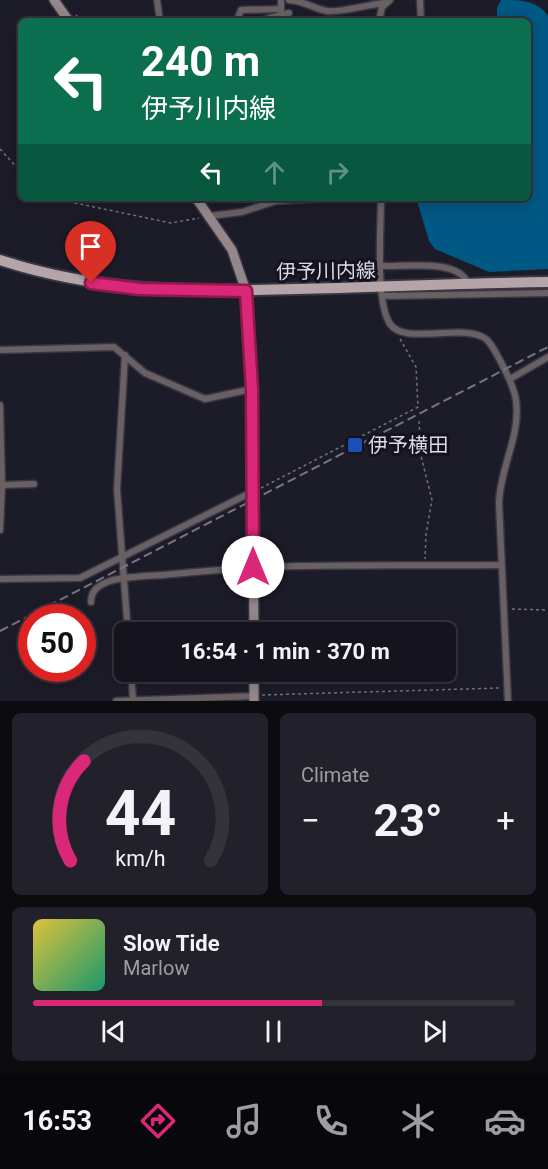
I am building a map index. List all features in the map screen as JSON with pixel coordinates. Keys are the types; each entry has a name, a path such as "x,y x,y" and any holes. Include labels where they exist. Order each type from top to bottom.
{"main road":[{"path":"54,0 67,18"},
{"path":"198,201 232,250 246,291 252,389 254,622"},
{"name":"伊予川内線","path":"0,260 57,276 119,287 382,292 468,284 548,282"},
{"path":"254,682 254,698"}],"street":[{"path":"157,0 160,18"},
{"path":"281,0 281,15"},
{"path":"289,0 307,2 325,11 388,1"},
{"path":"420,0 421,18"},
{"path":"380,18 388,1"},
{"path":"238,18 241,10 281,15 289,13"},
{"path":"208,216 242,213 276,201"},
{"path":"381,201 382,292 386,314 394,330 407,333 458,333 479,336 488,340 510,379 514,391 517,412 514,440 500,487 502,607 508,701"},
{"path":"381,266 439,266 466,276 468,284"},
{"path":"382,292 548,293"},
{"path":"0,350 114,347 145,373 205,399 252,389"},
{"path":"124,355 117,489 128,622"},
{"path":"510,379 548,357"},
{"path":"0,405 2,484 0,530"},
{"path":"2,484 34,484"},
{"path":"0,579 80,578 252,492"},
{"path":"91,602 91,594 95,589 110,581 253,567 501,565"},
{"path":"131,682 131,700"},
{"path":"116,701 254,698"}],"path":[{"path":"0,149 18,169"},
{"path":"65,201 171,224 208,216"},
{"path":"252,492 418,406 416,367 394,330"},
{"path":"419,421 421,456 432,500 426,534 425,566"},
{"path":"502,607 519,611 548,610"},
{"path":"254,698 507,688"}],"water":[{"path":"501,0 521,1 539,7 548,16 548,269 489,272 435,249 429,241 418,204 418,201 531,201 531,18 497,18 497,8"}],"railway":[{"path":"0,631 548,347"}],"place":[{"name":"伊予横田","path":"355,445"}],"route":[{"path":"91,283 140,289 246,291 251,348 253,567"}]}
